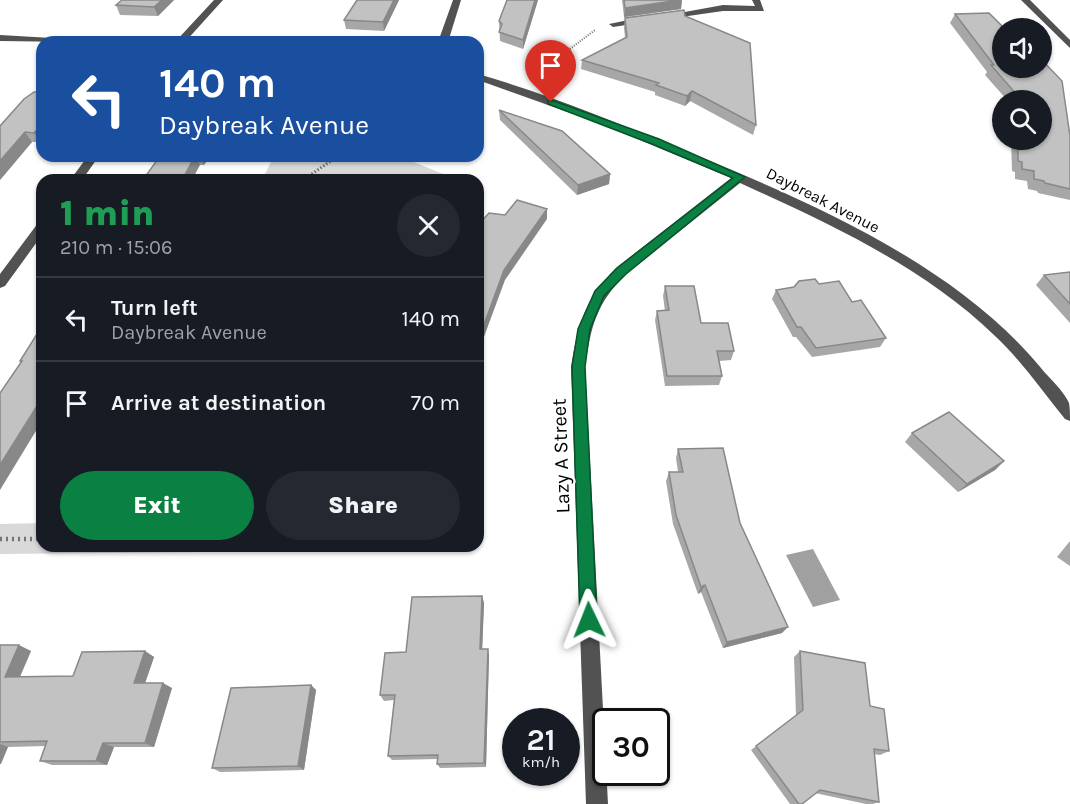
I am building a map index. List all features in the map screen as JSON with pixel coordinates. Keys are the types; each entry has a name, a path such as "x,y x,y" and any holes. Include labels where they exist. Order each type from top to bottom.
{"street":[{"path":"186,36 219,0"},
{"path":"445,36 457,0"},
{"path":"613,24 723,8 761,9 756,0"},
{"path":"1025,0 1070,45"},
{"path":"0,38 36,40"},
{"name":"Daybreak Avenue","path":"484,79 646,138 740,177 884,250 956,295 991,324 1017,349 1070,414"},
{"name":"Lazy A Street","path":"597,804 578,367 584,329 599,294 621,271 740,177"},
{"path":"0,283 36,234"}],"path":[{"path":"515,90 598,28 613,24"},
{"path":"312,174 329,162"},
{"path":"0,539 36,538"}],"shaded area":[{"path":"271,162 414,162 443,174 265,174"},
{"path":"36,523 36,552 210,552 0,554 0,524"},
{"path":"813,549 840,600 813,607 786,555"}],"building":[{"path":"122,0 162,0 154,7 116,5"},
{"path":"357,0 394,0 383,22 344,20"},
{"path":"507,0 535,0 523,40 499,32 502,24 499,21"},
{"path":"624,0 680,0 625,8"},
{"path":"684,10 685,16 750,43 756,125 692,91 687,96 656,85 659,83 582,60 627,37 625,18"},
{"path":"989,13 994,18 992,18 992,62 955,14"},
{"path":"1052,71 1062,81 1070,136 1070,189 1034,179 1034,171 1022,169 1022,162 1018,161 1018,150 1052,150 1052,90 1013,90 1002,78 1052,78"},
{"path":"36,92 36,131 34,133 25,132 0,161 0,126 24,99"},
{"path":"499,110 562,131 610,174 578,185"},
{"path":"156,162 192,162 185,174 147,174"},
{"path":"517,200 547,209 504,270 484,325 484,218 489,213 505,215"},
{"path":"1070,272 1070,304 1044,275"},
{"path":"815,279 819,284 839,281 852,302 861,300 886,338 816,348 801,327 797,327 776,290 794,287 799,281"},
{"path":"665,286 694,286 701,323 728,323 734,351 717,351 722,376 667,376 657,311 669,310"},
{"path":"36,336 36,408 0,465 0,393 22,361 20,361"},
{"path":"949,412 1004,461 967,484 912,433"},
{"path":"723,448 740,523 788,627 727,642 705,585 701,587 676,515 669,472 683,472 678,449"},
{"path":"482,596 480,649 488,649 484,763 437,764 438,755 388,756 395,695 380,695 385,653 406,652 412,597"},
{"path":"0,645 19,645 5,677 73,676 82,652 145,651 134,683 163,683 145,743 103,743 96,761 40,761 47,741 0,742"},
{"path":"800,651 865,663 870,706 884,709 889,751 874,749 879,802 820,790 799,804 756,746 803,710"},
{"path":"311,685 298,766 212,768 231,688"}],"route":[{"path":"551,102 656,141 740,177 621,271 599,294 584,329 578,367 589,620"}]}
